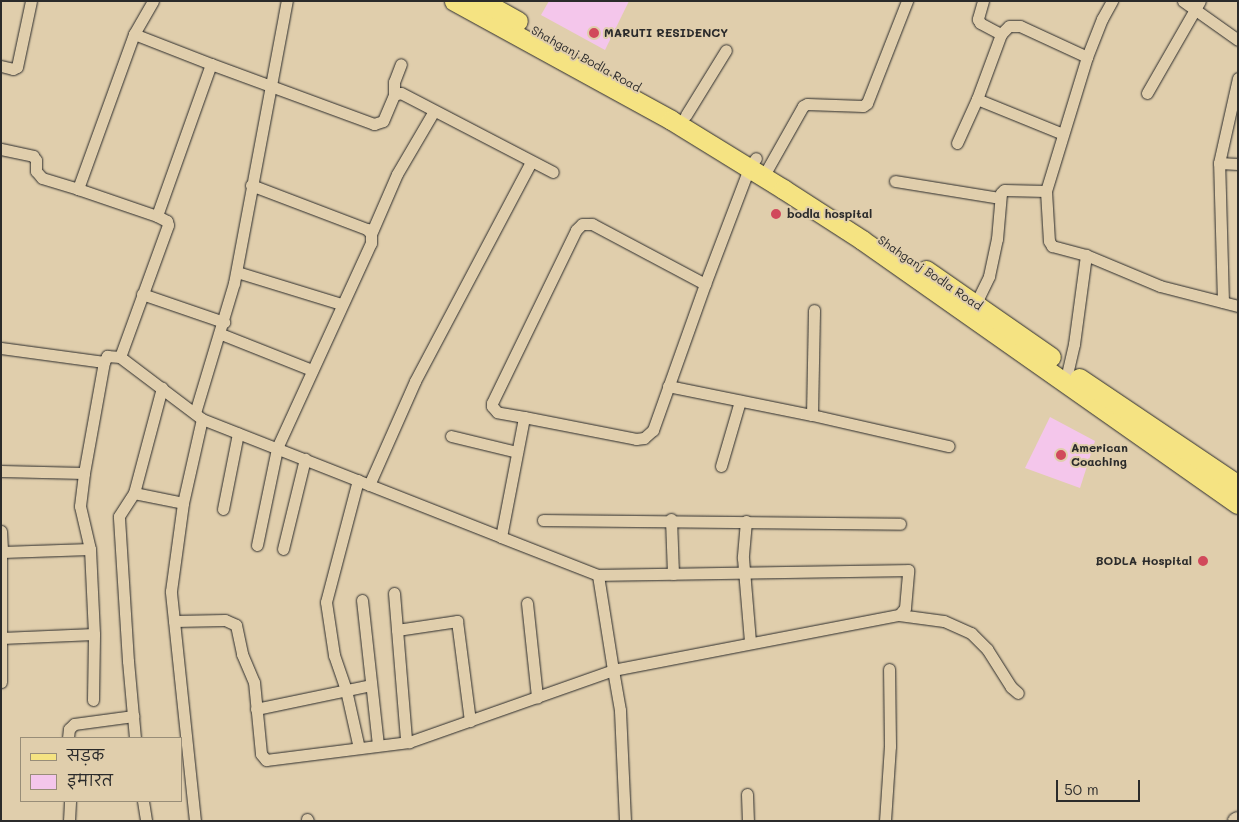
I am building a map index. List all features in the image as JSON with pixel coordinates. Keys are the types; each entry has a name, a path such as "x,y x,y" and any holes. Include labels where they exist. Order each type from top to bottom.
{"main road":[{"path":"454,1 489,7 760,168 1238,504"},
{"name":"Shahganj Bodla Road","path":"659,107 686,115 760,168 976,303 1068,370 1238,485"}],"street":[{"path":"1,66 13,69 17,67 31,1"},
{"path":"78,189 134,34 153,1"},
{"path":"195,821 171,591 182,503 199,416 237,272 251,185 287,1"},
{"path":"705,284 592,224 582,224 576,230 492,402 492,406 497,412 636,439 644,438 653,430 705,284 760,168 803,106 807,104 863,106 867,103 907,1"},
{"path":"984,1 978,19 980,23 1001,34"},
{"path":"1112,1 1102,19 1087,57 1046,191 1049,244 1086,255 1160,286 1238,306"},
{"path":"1183,1 1197,5 1238,40"},
{"path":"1147,93 1197,5"},
{"path":"957,143 977,99 1001,34 1009,26 1020,26 1087,57"},
{"path":"134,34 270,86 378,124 383,122 394,95 394,82 402,64"},
{"path":"686,115 726,50"},
{"path":"157,216 211,64"},
{"path":"1223,302 1219,163 1238,78"},
{"path":"394,95 401,93 553,172"},
{"path":"977,99 1063,134"},
{"path":"257,545 276,448 341,304 371,243 371,234 399,168 434,111"},
{"path":"1,149 33,156 36,160 36,172 42,178 166,220 168,225 120,357"},
{"path":"369,485 415,381 531,162"},
{"path":"1219,163 1238,164"},
{"path":"895,181 1000,198"},
{"path":"251,185 367,229 371,234"},
{"path":"976,303 989,276 997,239 1000,198 1004,190 1046,191"},
{"path":"1068,370 1074,344 1086,255"},
{"path":"237,272 341,304"},
{"path":"142,294 222,328 312,370"},
{"path":"812,415 814,310"},
{"path":"1,348 104,362"},
{"path":"93,700 94,634 90,549 80,506 84,473 104,362 107,356 120,357 199,416 598,575 908,570 905,608 899,615"},
{"path":"668,386 812,415 949,446"},
{"path":"135,737 119,516 134,493 162,388"},
{"path":"721,466 740,401"},
{"path":"501,537 524,417"},
{"path":"223,508 238,433"},
{"path":"451,436 517,452"},
{"path":"283,549 305,459"},
{"path":"1,471 84,473"},
{"path":"358,480 326,602 334,655 346,690 359,748"},
{"path":"134,493 182,503"},
{"path":"543,520 671,519 900,524"},
{"path":"671,519 673,574"},
{"path":"746,521 743,544 750,642"},
{"path":"1,531 1,682"},
{"path":"2,553 90,549"},
{"path":"598,575 620,710 625,821"},
{"path":"394,593 406,740 409,742"},
{"path":"362,600 378,746"},
{"path":"527,603 537,697"},
{"path":"174,621 225,620 236,625 242,654 254,682 262,754 266,760 409,742 613,670 750,642 899,615 944,621 971,633 987,649 1011,688 1018,693"},
{"path":"397,630 458,621 470,721"},
{"path":"2,638 94,634"},
{"path":"885,821 890,746 889,669"},
{"path":"256,709 371,685"},
{"path":"68,737 69,729 74,724 132,716"},
{"path":"747,794 748,821"},
{"path":"68,821 70,802"},
{"path":"143,802 146,821"}],"building":[{"name":"MARUTI RESIDENCY","path":"549,1 629,1 605,50 541,15"},
{"name":"American Coaching","path":"1050,417 1095,441 1080,488 1025,468"}],"place":[{"name":"MARUTI RESIDENCY","path":"594,33"},
{"name":"bodla hospital","path":"776,214"},
{"name":"American Coaching","path":"1061,455"},
{"name":"BODLA Hospital","path":"1203,561"}]}
